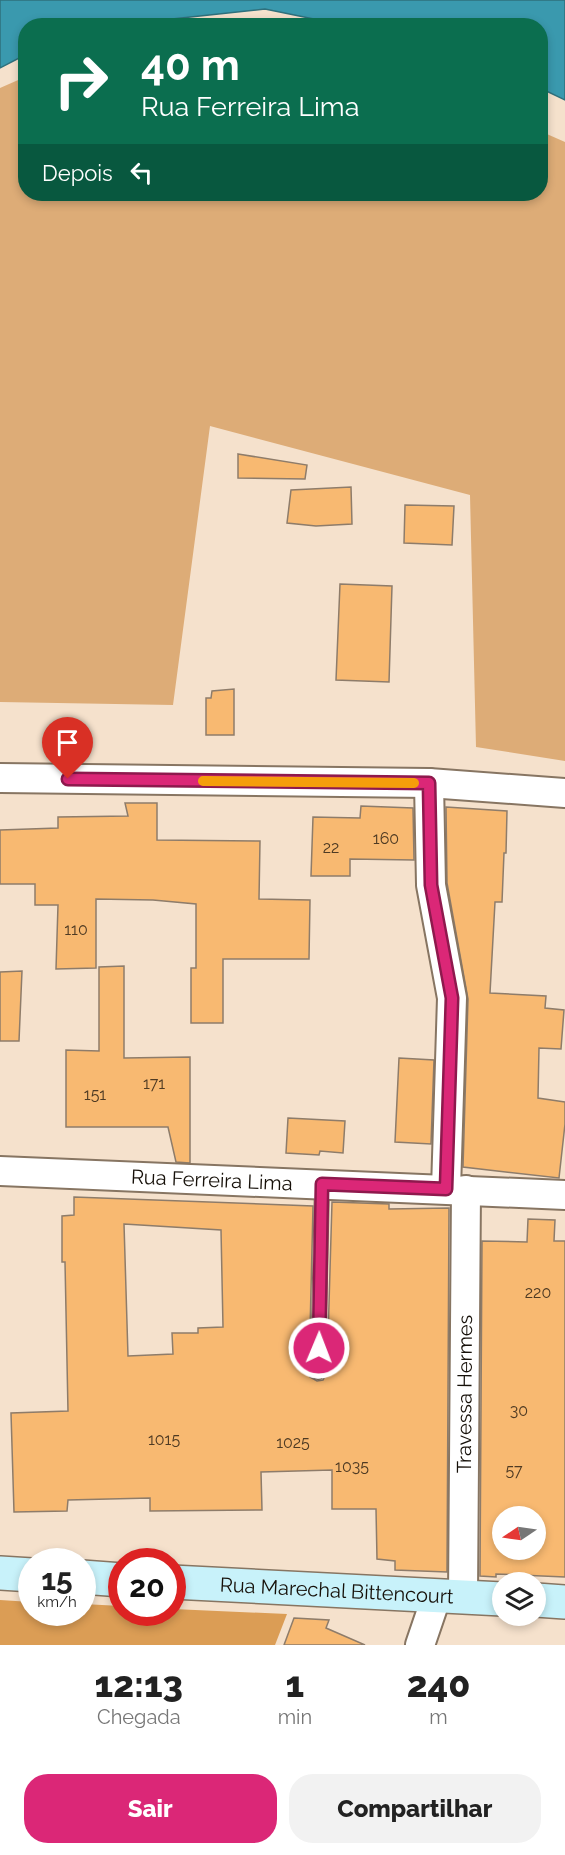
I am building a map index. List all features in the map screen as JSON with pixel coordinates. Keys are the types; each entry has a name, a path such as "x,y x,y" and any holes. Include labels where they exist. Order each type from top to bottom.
{"main road":[{"path":"0,1573 18,1574"},
{"name":"Rua Marechal Bittencourt","path":"186,1583 492,1598"},
{"path":"546,1601 565,1602"}],"street":[{"path":"0,778 429,783 565,793"},
{"name":"Travessa Hermes","path":"420,1645 450,1596 456,1190 452,998 431,885 429,783"},
{"name":"Rua Ferreira Lima","path":"0,1171 565,1195"}],"lane":[{"path":"318,1372 322,1184"}],"shaded area":[{"path":"18,80 18,201 548,201 548,135 565,142 565,761 476,747 470,495 210,426 173,705 0,702 0,88"},
{"path":"0,1600 18,1601 18,1626 96,1626 96,1605 108,1605 108,1626 186,1626 186,1610 287,1614 275,1645 0,1645"}],"water":[{"path":"0,0 565,0 565,100 548,92 548,18 309,18 265,9 181,18 18,18 18,59 0,68"}],"building":[{"path":"238,454 307,465 305,479 238,478"},
{"path":"351,487 352,524 316,526 287,523 291,490"},
{"path":"405,505 454,506 452,545 404,543"},
{"path":"340,584 392,586 389,682 336,680"},
{"path":"234,689 234,735 206,735 206,698 211,698 212,691"},
{"path":"125,803 157,803 157,840 260,841 259,899 310,900 309,959 223,959 223,1023 191,1023 191,968 196,968 196,904 153,900 96,899 96,968 56,969 58,905 35,905 35,884 0,884 0,830 58,828 58,817 128,816"},
{"path":"361,806 413,808 414,860 350,859 350,876 311,876 313,817 360,818"},
{"path":"446,807 507,811 502,902 495,902 490,993 546,996 545,1008 564,1010 561,1049 539,1048 538,1098 565,1102 559,1178 463,1167 468,999 447,883"},
{"path":"124,966 124,1058 190,1057 190,1163 176,1162 168,1127 66,1127 66,1050 99,1051 99,967"},
{"path":"22,971 19,1041 0,1041 0,972"},
{"path":"399,1058 434,1060 431,1144 395,1142"},
{"path":"288,1118 345,1121 343,1153 320,1151 319,1155 286,1153"},
{"path":"74,1197 313,1206 309,1372 310,1377 317,1381 323,1380 327,1372 332,1202 389,1204 389,1209 449,1208 447,1572 395,1570 395,1561 377,1559 376,1509 332,1509 332,1470 261,1472 262,1510 150,1511 150,1498 68,1500 67,1511 14,1512 11,1413 68,1411 62,1216 74,1215","holes":["124,1224 221,1230 223,1327 198,1328 198,1333 172,1333 173,1354 128,1356"]},
{"path":"528,1219 555,1220 554,1241 565,1241 565,1577 546,1576 546,1572 492,1572 492,1577 480,1576 482,1241 527,1242"},
{"path":"294,1618 329,1620 326,1628 365,1645 284,1645"}],"slow traffic":[{"path":"203,781 414,783"}],"route":[{"path":"68,779 429,783 431,885 452,998 446,1189 322,1184 319,1348"}]}
